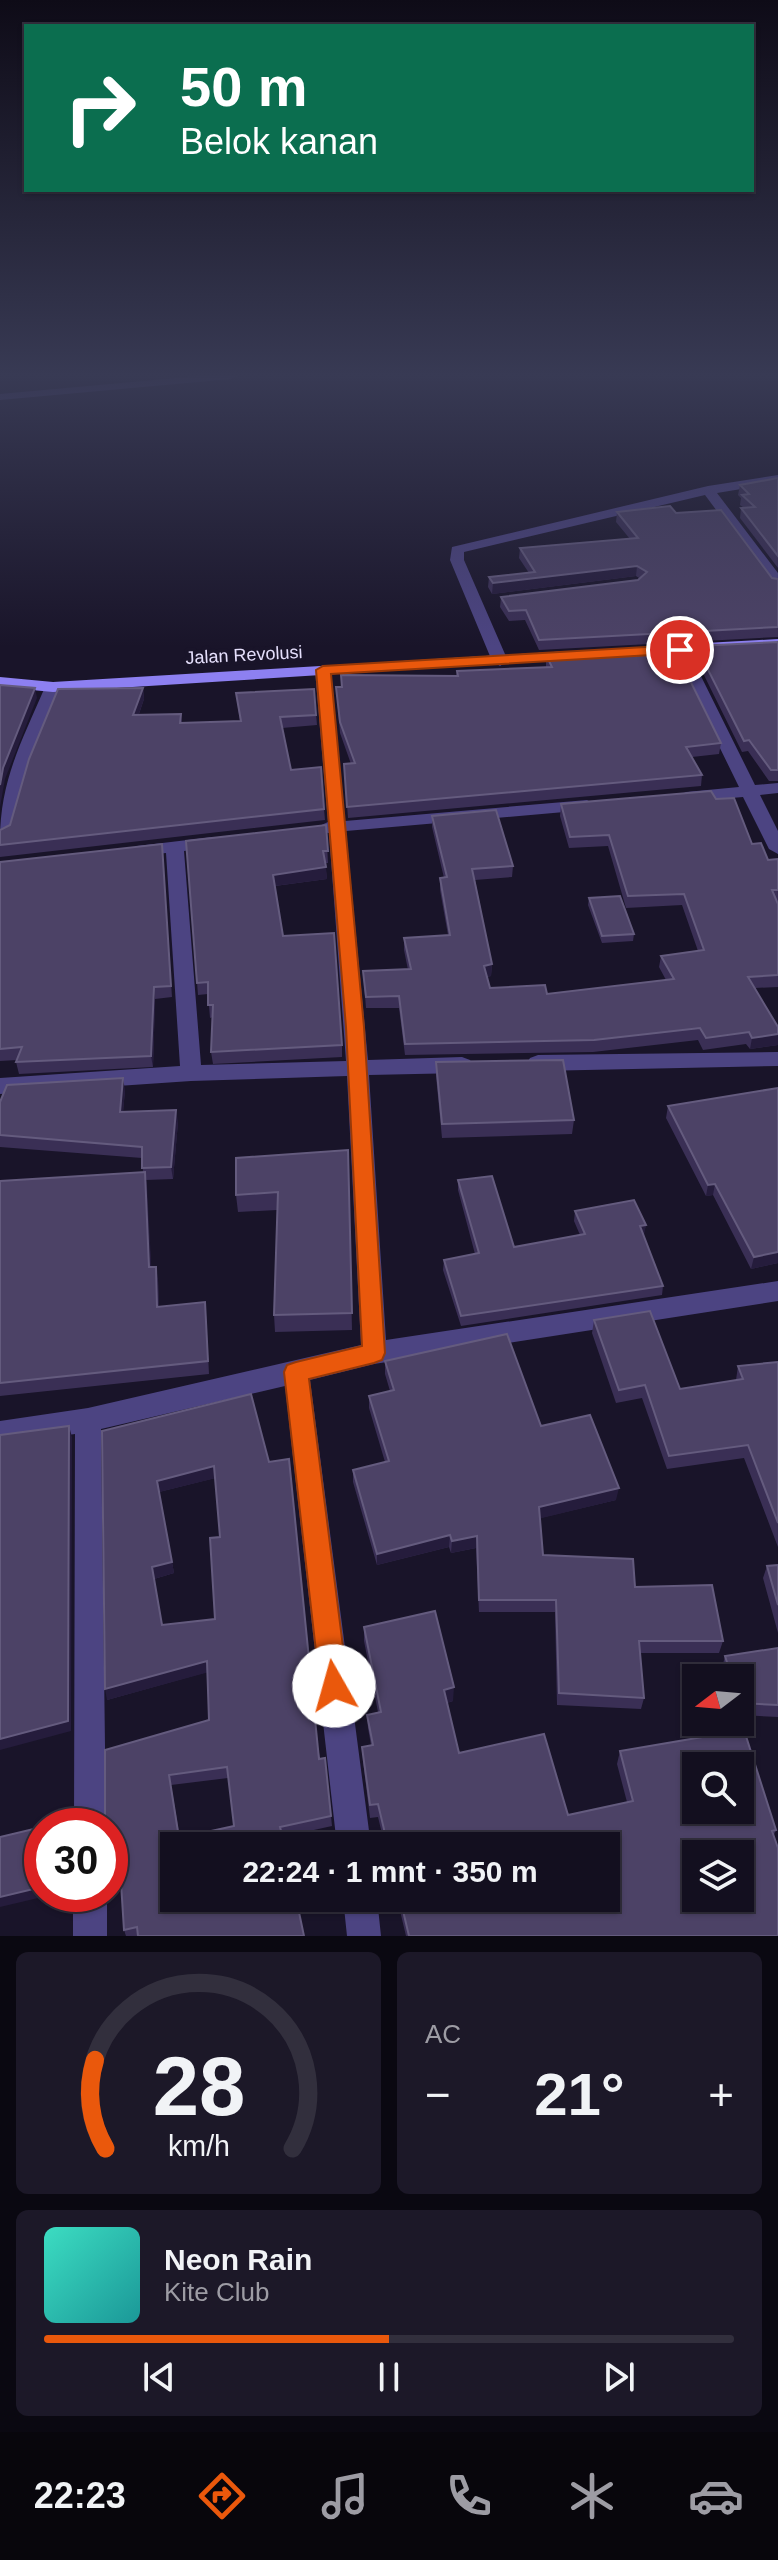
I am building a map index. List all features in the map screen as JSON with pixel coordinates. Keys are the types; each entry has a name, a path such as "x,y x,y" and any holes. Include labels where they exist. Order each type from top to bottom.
{"street":[{"path":"500,661 485,602 457,560 457,550 708,490 778,479"},
{"path":"708,490 778,583"},
{"path":"635,652 778,644"},
{"path":"680,650 778,849"},
{"name":"Jalan Revolusi","path":"0,682 53,687 590,655"},
{"path":"323,670 356,1067 374,1353"},
{"path":"0,835 19,769 53,687"},
{"path":"0,767 19,769"},
{"path":"671,798 778,788"},
{"path":"308,830 608,803"},
{"path":"111,854 234,840"},
{"path":"175,847 191,1073"},
{"path":"512,1064 778,1059"},
{"path":"0,1086 191,1073 481,1065"},
{"path":"0,1433 88,1420 374,1353 778,1291"},
{"path":"296,1372 352,1832"},
{"path":"88,1420 90,1808"},
{"path":"89,1936 90,1912"},
{"path":"361,1912 364,1936"}],"building":[{"path":"778,478 778,556 741,508 755,507 742,495 749,494 740,485"},
{"path":"670,506 676,513 721,510 772,578 778,579 778,627 539,640 526,610 509,611 501,597 638,580 647,572 637,566 493,583 489,577 535,572 520,548 638,538 617,512"},
{"path":"778,642 778,770 771,770 749,740 744,741 696,646"},
{"path":"674,648 721,743 686,747 702,775 347,807 344,764 355,763 340,722 336,687 342,687 341,675 458,676 457,671 552,667 546,655"},
{"path":"0,685 35,688 3,768 0,785"},
{"path":"143,688 133,715 181,714 180,723 241,721 236,693 314,689 316,715 280,717 291,770 321,767 324,809 0,845 0,830 10,825 29,759 58,689"},
{"path":"711,791 716,799 734,798 752,844 761,843 768,860 778,859 778,890 772,890 778,904 778,975 748,977 778,1027 778,1034 752,1038 749,1032 706,1038 700,1028 594,1040 405,1044 399,996 366,997 363,971 411,969 404,938 450,935 440,878 447,877 432,816 496,810 513,866 472,869 492,964 484,966 490,988 545,985 547,994 674,979 661,956 704,950 684,894 628,896 609,835 570,837 561,804"},
{"path":"326,825 328,851 323,851 326,867 273,875 283,936 334,933 342,1045 211,1052 213,1005 208,1005 208,982 197,983 186,841"},
{"path":"162,844 171,986 154,987 151,1056 16,1062 22,1047 0,1049 0,862"},
{"path":"620,896 634,934 602,936 589,898"},
{"path":"563,1060 574,1120 442,1124 436,1062"},
{"path":"123,1078 120,1112 176,1110 171,1167 142,1168 142,1147 0,1135 0,1102 7,1085"},
{"path":"778,1088 778,1252 754,1257 715,1184 708,1185 668,1106"},
{"path":"348,1150 352,1313 274,1315 278,1192 236,1195 236,1158"},
{"path":"145,1172 149,1267 156,1267 157,1307 205,1302 208,1361 0,1383 0,1181"},
{"path":"492,1176 514,1247 585,1234 575,1211 634,1200 646,1225 640,1226 663,1286 461,1316 444,1260 479,1253 458,1180"},
{"path":"650,1311 680,1389 743,1379 738,1366 778,1362 778,1523 748,1445 669,1456 645,1385 619,1390 594,1320"},
{"path":"507,1334 541,1426 590,1415 619,1488 539,1507 543,1555 633,1559 635,1587 712,1585 723,1641 639,1641 644,1698 559,1693 556,1600 479,1600 477,1536 452,1541 450,1535 377,1554 353,1470 389,1461 369,1396 394,1390 385,1361"},
{"path":"251,1394 269,1462 289,1459 319,1759 325,1758 331,1816 280,1827 281,1832 206,1832 234,1826 227,1767 169,1775 178,1832 160,1832 160,1912 299,1912 304,1936 138,1936 137,1927 124,1930 123,1912 128,1912 128,1808 105,1808 105,1750 209,1720 207,1661 105,1689 102,1431","holes":["214,1466 220,1537 210,1538 215,1619 162,1625 152,1567 172,1562 157,1481"]},
{"path":"69,1426 68,1721 0,1739 0,1435"},
{"path":"778,1565 778,1605 767,1566"},
{"path":"435,1611 454,1687 444,1690 459,1753 544,1734 568,1815 633,1801 620,1751 709,1736 746,1736 751,1752 682,1752 682,1824 754,1824 754,1761 776,1830 772,1831 778,1848 778,1936 409,1936 403,1912 620,1912 620,1832 385,1832 378,1804 370,1805 362,1747 373,1745 367,1715 381,1712 364,1627"},
{"path":"778,1648 778,1705 754,1704 754,1664 728,1664 725,1656"},
{"path":"24,1831 24,1891 0,1897 0,1837"}],"route":[{"path":"334,1686 296,1372 374,1353 355,1027 323,670 680,650"}]}
